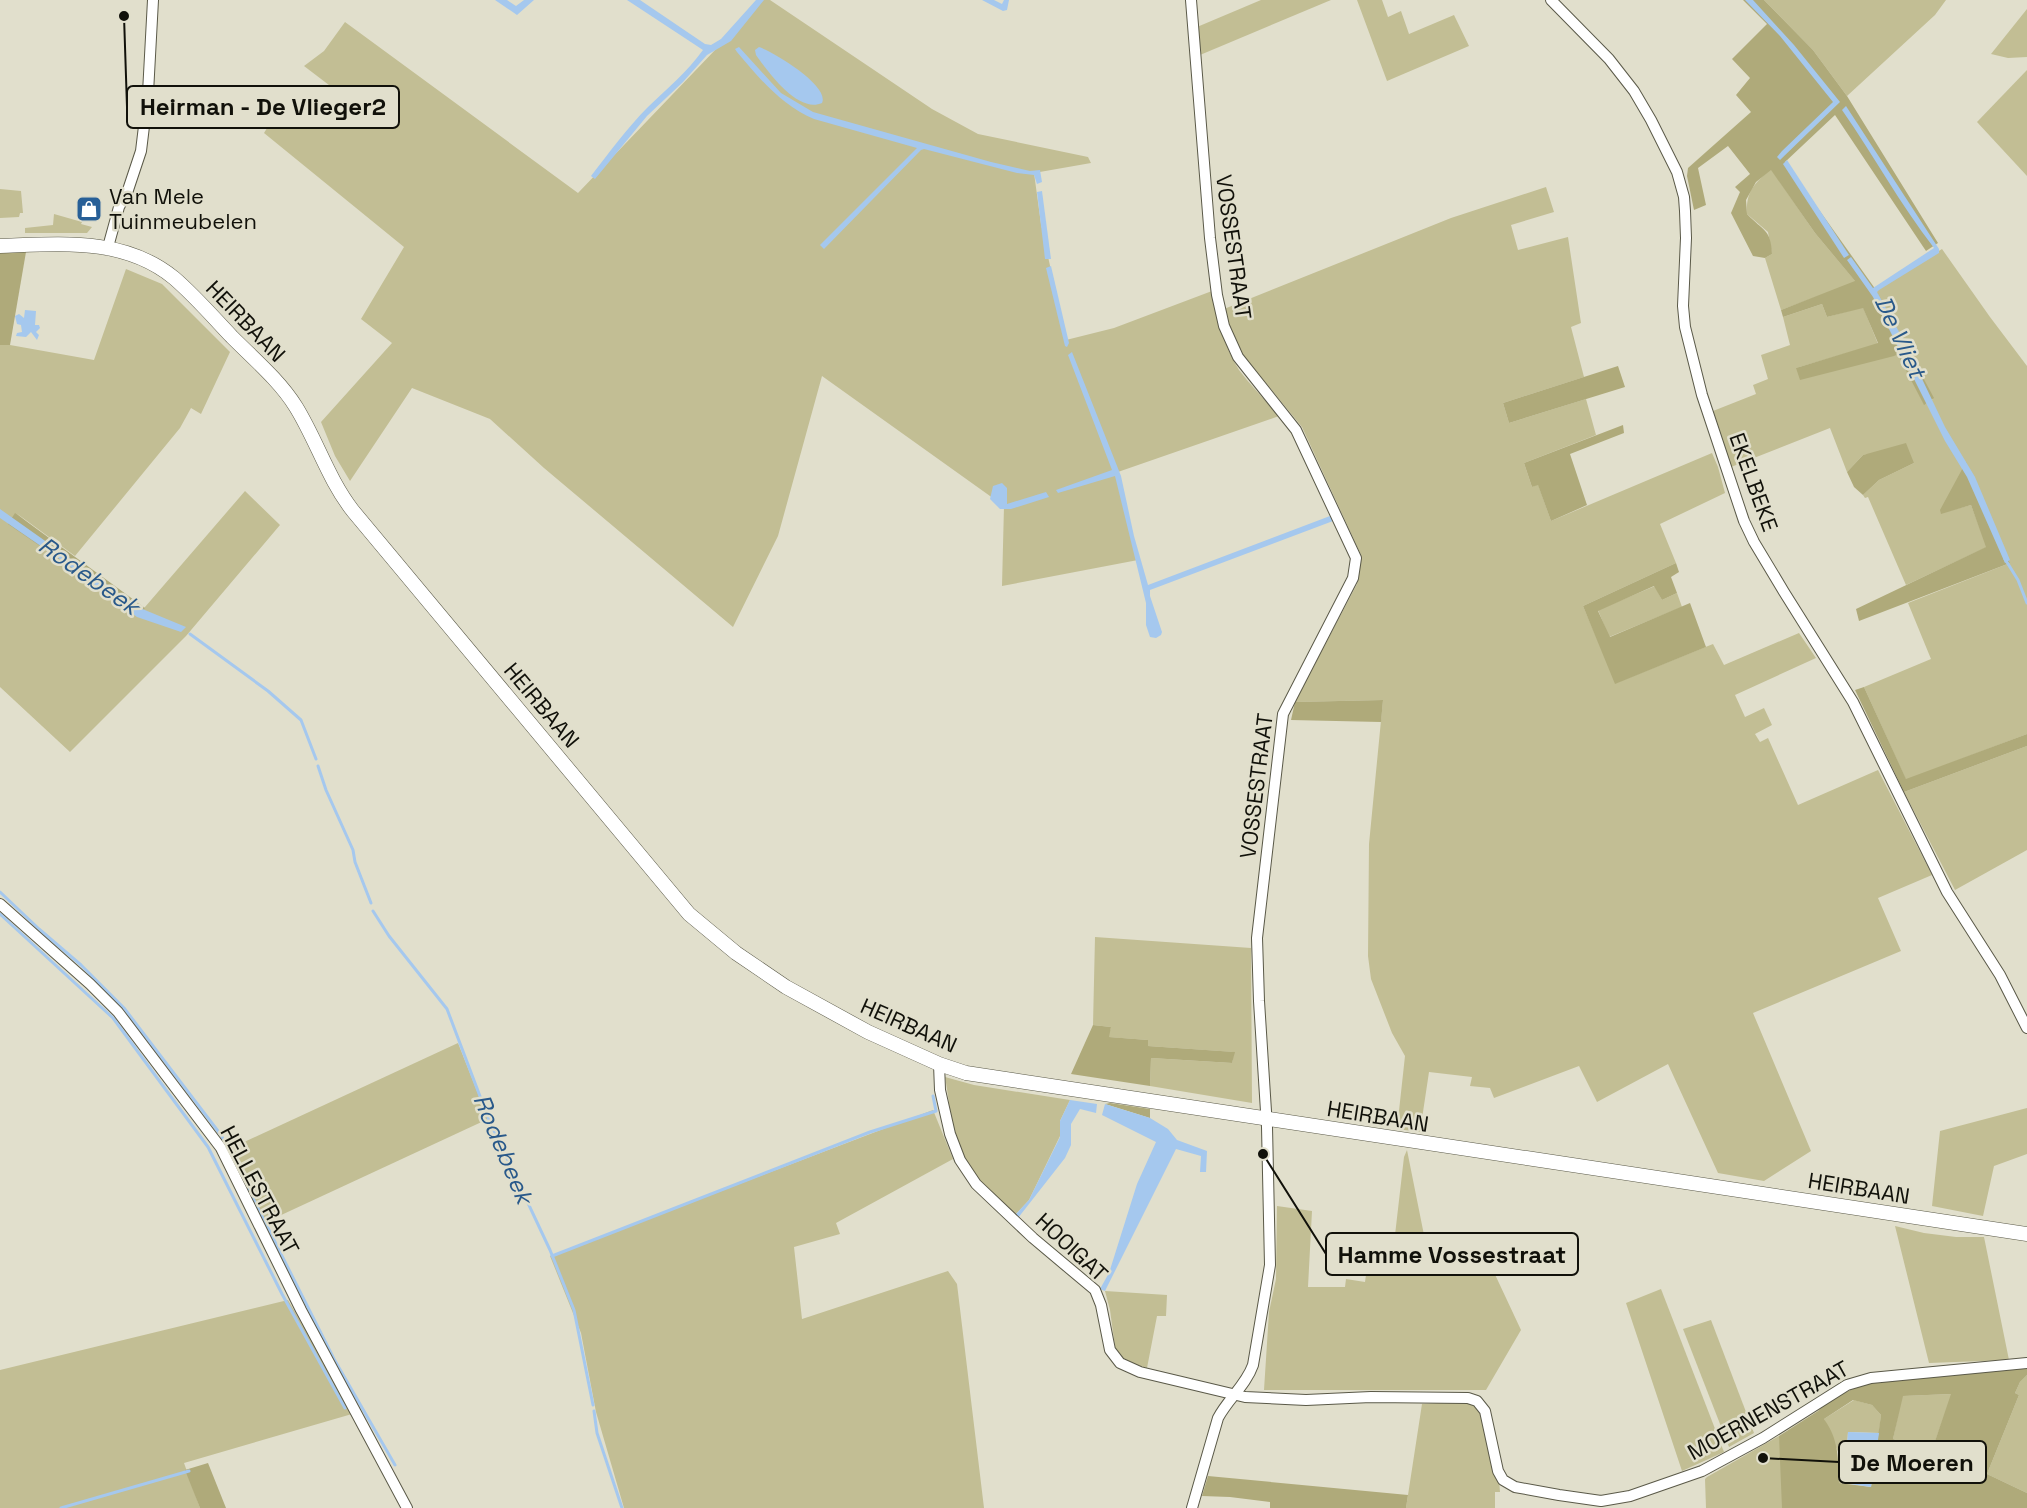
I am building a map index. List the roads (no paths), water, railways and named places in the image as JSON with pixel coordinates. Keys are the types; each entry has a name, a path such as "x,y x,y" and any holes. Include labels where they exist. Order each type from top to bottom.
{"main road":[{"name":"HEIRBAAN","path":"0,246 57,244 108,247 144,259 174,278 279,385 295,405 339,493 689,914 736,953 786,987 868,1032 939,1064 966,1073 2027,1234"}],"street":[{"path":"108,247 119,207 136,169 141,151 148,93 153,0"},
{"name":"VOSSESTRAAT","path":"1191,0 1210,238 1217,295 1224,326 1238,357 1296,430 1356,558 1353,578 1283,714 1257,938 1258,1001 1266,1120 1269,1276 1253,1365 1248,1377 1218,1418 1192,1508"},
{"name":"EKELBEKE","path":"1551,0 1609,59 1634,92 1677,172 1684,197 1685,211 1684,327 1702,395 1744,521 1778,582 1853,702 1947,891 2000,975 2027,1028"},
{"name":"HELLESTRAAT","path":"0,904 118,1012 221,1148 301,1310 407,1508"},
{"name":"HOOIGAT","path":"939,1064 940,1090 950,1134 960,1160 976,1184 1095,1290 1101,1305 1110,1350 1116,1359 1124,1366 1140,1372 1233,1395"},
{"name":"MOERNENSTRAAT","path":"1233,1395 1282,1399 1468,1398 1477,1401 1485,1411 1498,1471 1503,1480 1515,1487 1601,1501 1630,1496 1702,1471 1763,1438 1847,1385 1870,1378 2027,1363"}],"water":[{"path":"495,0 507,0 516,6 524,0 534,0 517,15"},
{"path":"627,0 640,0 705,44 711,45 721,39 756,0 764,0 731,41 707,55 683,82 647,116 595,179 591,176 625,132 684,73 703,50"},
{"path":"982,0 994,0 1002,4 1004,0 1009,0 1007,10 1003,11"},
{"path":"1745,0 1753,0 1794,45 1840,102 1780,160 1777,157 1782,151 1833,102 1780,36"},
{"path":"739,47 781,93 813,112 991,162 1030,171 1040,170 1042,182 1037,184 1034,175 1017,173 924,149 824,249 820,245 917,148 814,119 802,113 781,99 762,81 735,49"},
{"path":"759,47 788,62 810,79 822,96 822,103 813,105 803,103 784,90 756,55 755,50"},
{"path":"1846,106 1939,249 1939,253 1877,292 1903,339 1945,427 1975,477 2010,560 2005,563 1967,477 1945,441 1873,297 1847,260 1851,257 1873,288 1934,248 1842,110"},
{"path":"1787,160 1849,255 1844,258 1783,164"},
{"path":"1042,191 1051,259 1045,259 1037,192"},
{"path":"1051,266 1069,343 1067,347 1046,268"},
{"path":"25,310 36,311 35,325 39,325 40,328 36,332 39,335 37,340 31,332 26,337 16,336 17,333 22,332 21,325 17,324 15,316 19,314 24,318"},
{"path":"1072,352 1121,476 1134,536 1148,585 1330,516 1333,521 1150,590 1162,632 1156,638 1150,637 1146,625 1146,603 1115,476 1058,493 1056,490 1112,470 1068,355"},
{"path":"1002,483 1007,488 1007,504 1046,492 1049,497 1011,509 1000,509 990,499 993,486"},
{"path":"0,509 140,608 186,627 181,632 137,617 64,562 0,518"},
{"path":"1070,1100 1097,1104 1096,1113 1080,1109 1071,1124 1071,1145 1065,1158 1018,1218 1015,1215 1029,1200 1060,1137 1060,1121"},
{"path":"1105,1104 1150,1118 1168,1129 1177,1140 1207,1151 1206,1172 1200,1172 1201,1156 1176,1149 1105,1291 1100,1289 1109,1273 1137,1184 1156,1142 1102,1115"},
{"path":"1848,1432 1879,1433 1871,1487 1844,1483"}],"waterway":[{"name":"De Vliet","path":"2005,559 2018,580 2027,603"},
{"name":"Rodebeek","path":"190,634 268,691 301,720 316,759"},
{"name":"Rodebeek","path":"318,766 326,790 353,850 355,862 371,903"},
{"path":"0,892 81,965 124,1008 221,1135 334,1359 395,1465"},
{"name":"Rodebeek","path":"373,911 389,936 447,1009 489,1120 550,1250 574,1310 593,1405"},
{"path":"0,914 113,1018 208,1147 282,1294 345,1408"},
{"path":"552,1256 870,1132 936,1111 933,1096"},
{"name":"Rodebeek","path":"594,1411 597,1433 622,1508"},
{"path":"61,1508 189,1471"}],"place":[{"name":"Heirman - De Vlieger2","path":"124,16"},
{"name":"Van Mele Tuinmeubelen","path":"89,209"},
{"name":"Hamme Vossestraat","path":"1263,1154"},
{"name":"De Moeren","path":"1763,1458"}]}
